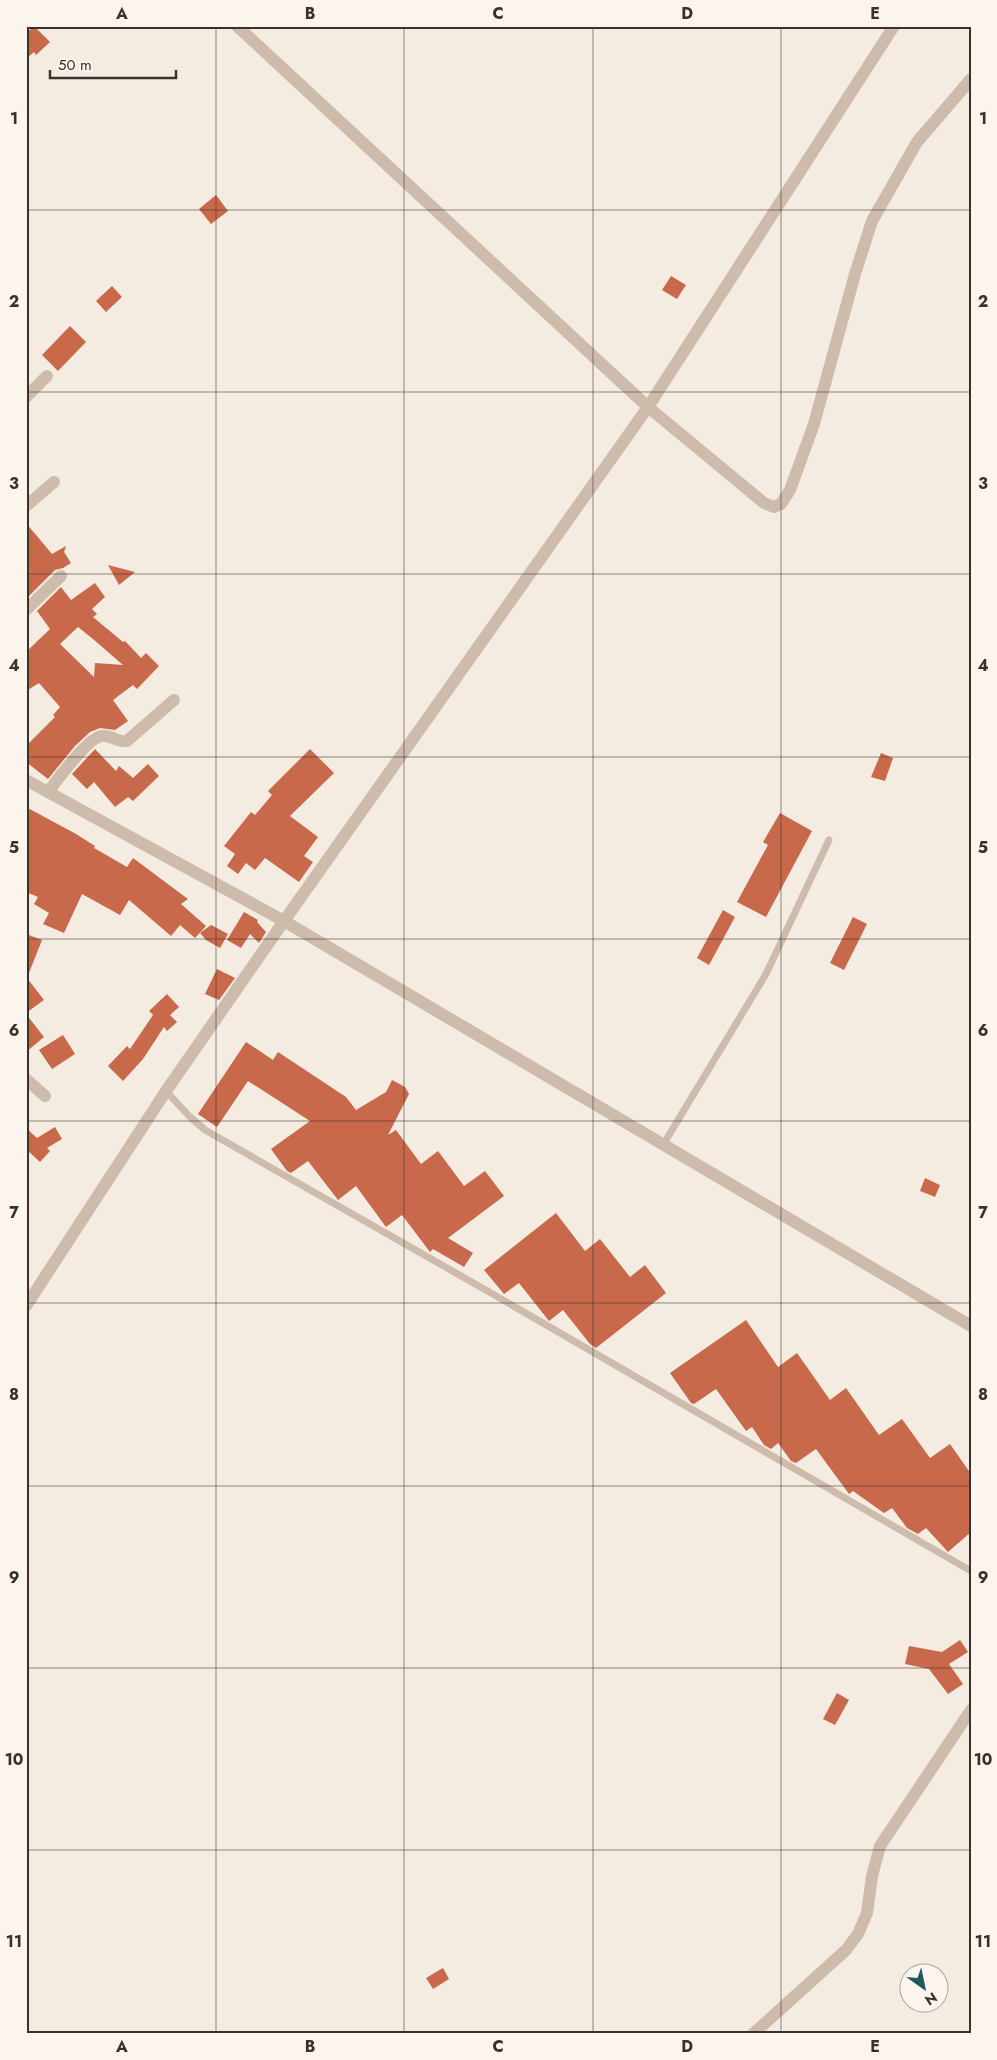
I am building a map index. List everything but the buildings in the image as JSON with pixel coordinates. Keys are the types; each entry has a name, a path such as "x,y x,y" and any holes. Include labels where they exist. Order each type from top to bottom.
{"street":[{"path":"237,26 648,407 764,502 774,507 781,504 790,490 814,424 855,274 872,222 884,197 917,142 971,79"},
{"path":"26,1306 166,1091 648,407 894,26"},
{"path":"26,397 46,376"},
{"path":"26,506 54,482"},
{"path":"26,610 62,576"},
{"path":"48,792 88,744 100,736 106,736 121,742 127,741 174,700"},
{"path":"26,780 284,921 971,1326"},
{"path":"26,1080 45,1096"},
{"path":"753,2034 846,1950 858,1934 867,1913 872,1876 880,1846 971,1710"}],"lane":[{"path":"663,1145 766,974 786,927 829,840"},
{"path":"166,1091 205,1130 971,1571"}]}
